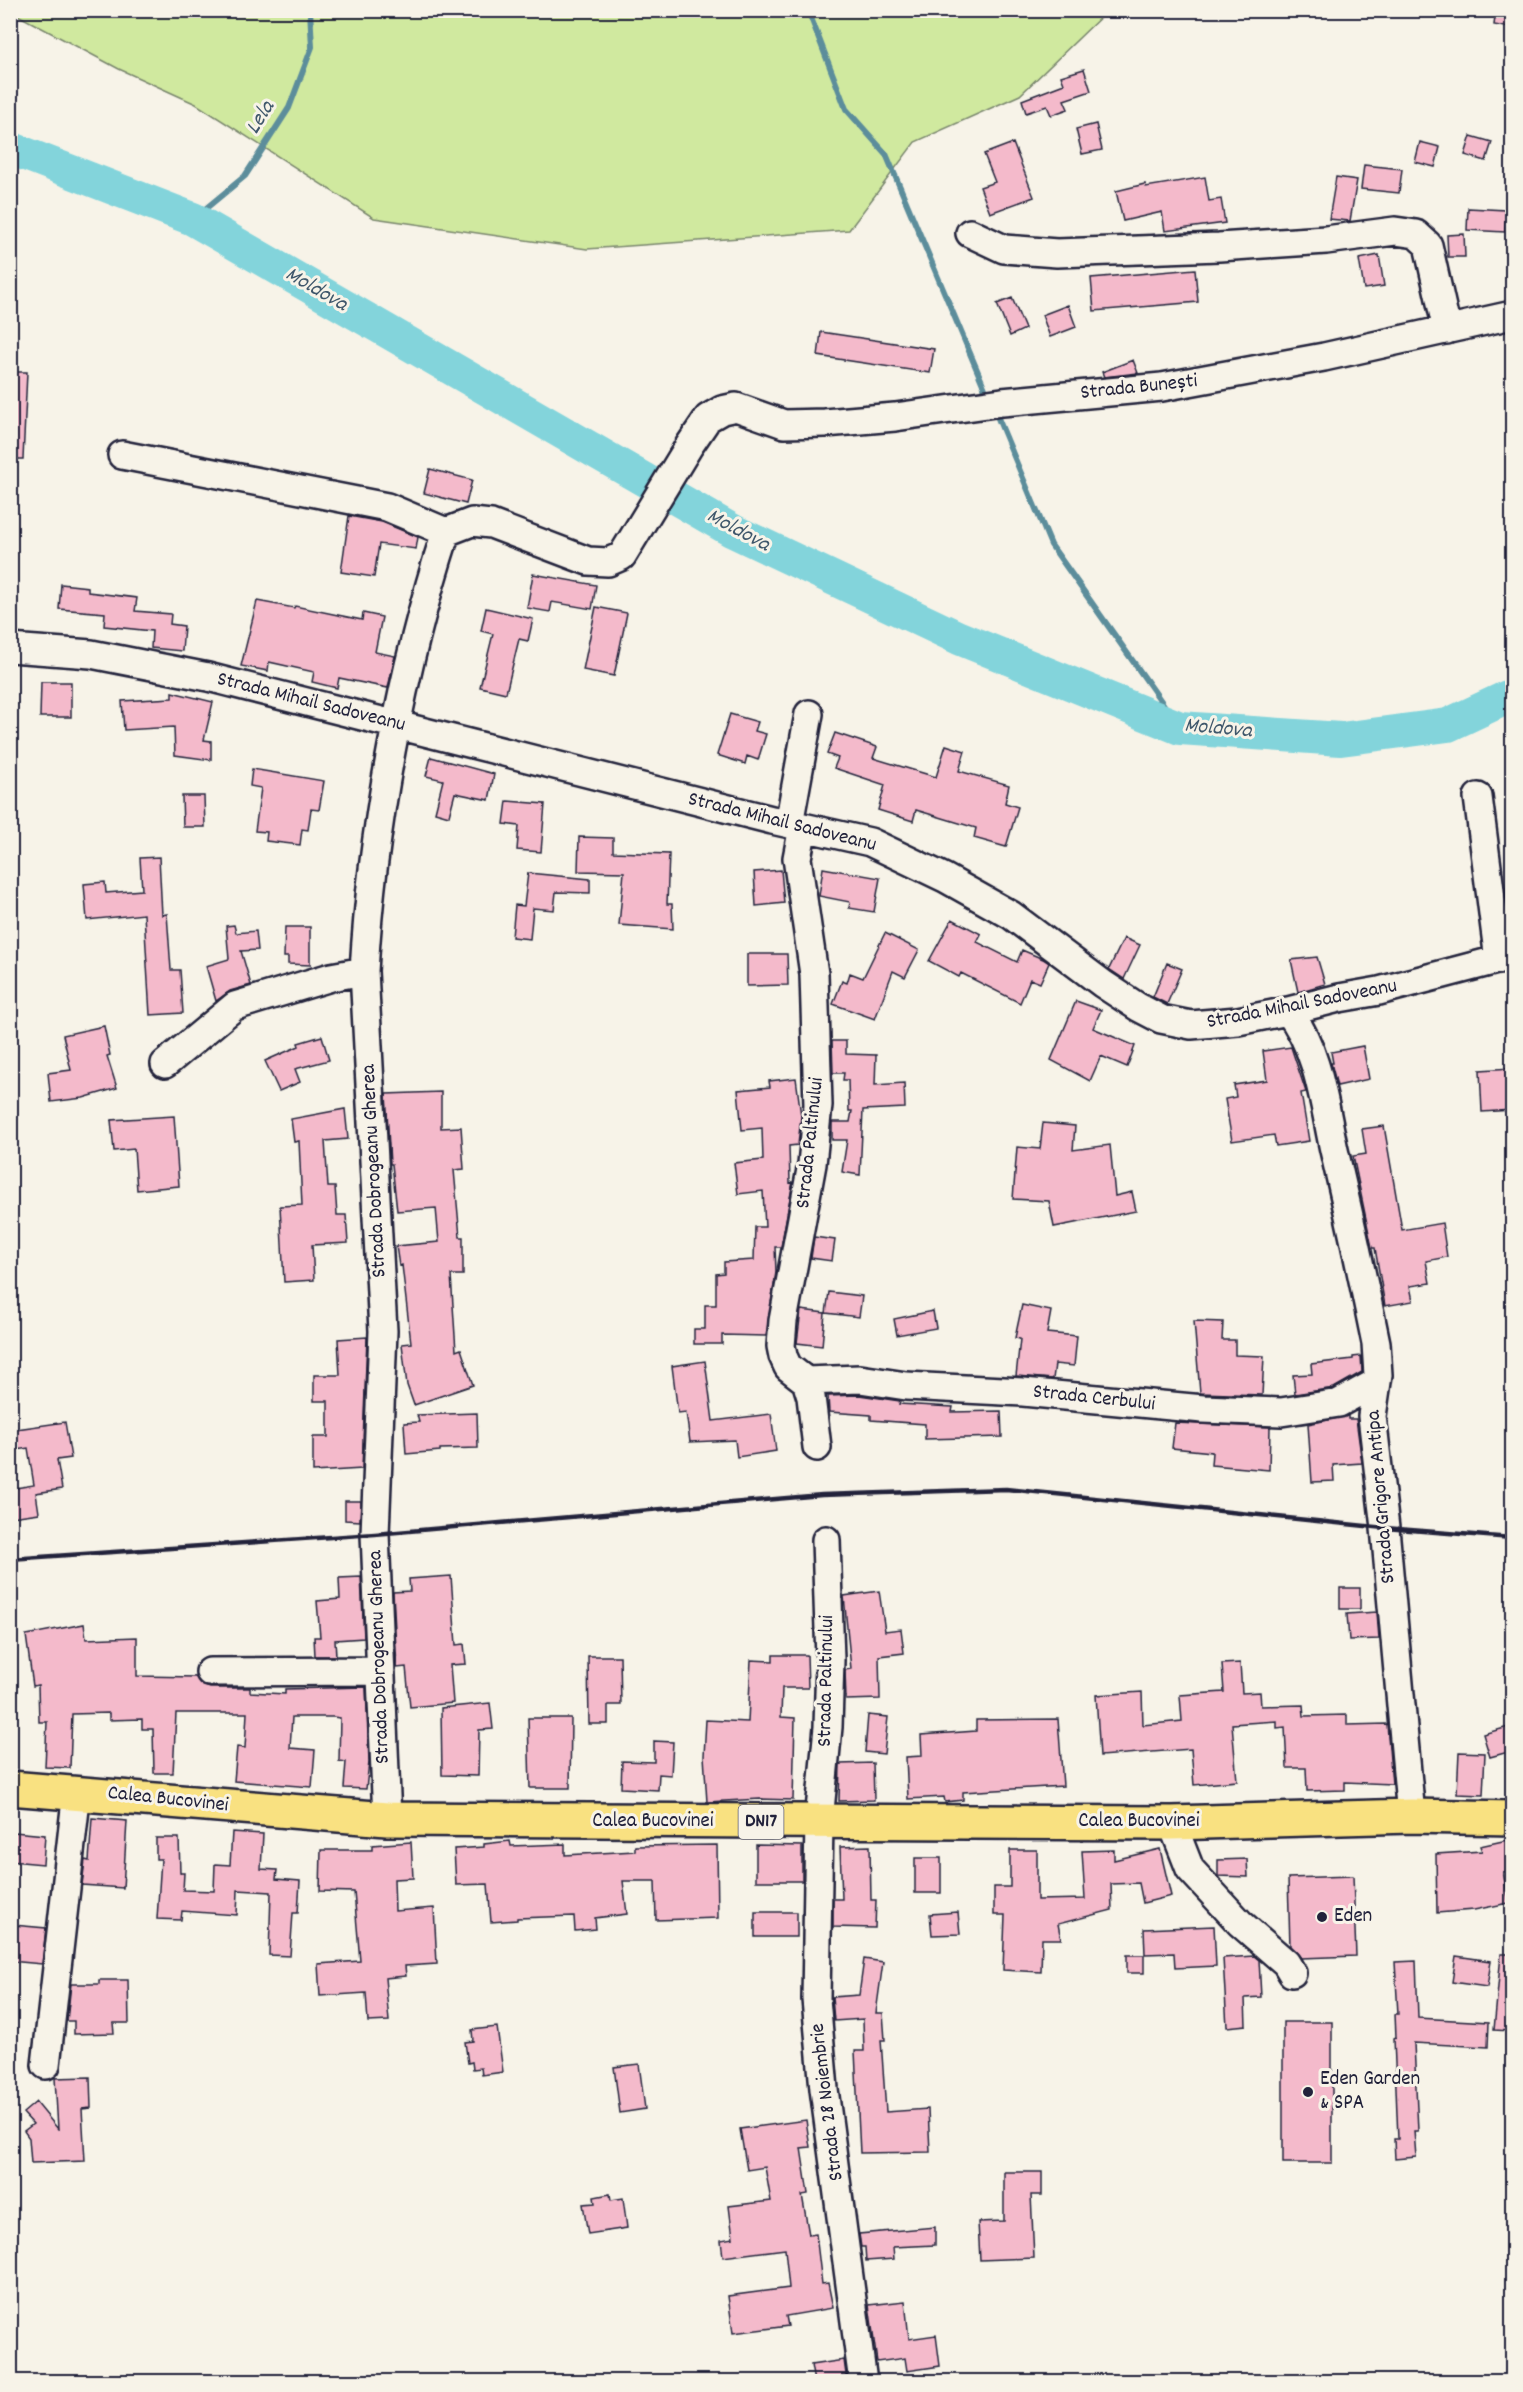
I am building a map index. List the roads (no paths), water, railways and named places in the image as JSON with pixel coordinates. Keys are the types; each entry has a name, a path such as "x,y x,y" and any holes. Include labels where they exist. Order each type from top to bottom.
{"highway":[{"name":"Calea Bucovinei","path":"10,1788 77,1791 387,1819 1172,1823 1411,1816 1512,1818"}],"street":[{"path":"970,233 1004,249 1057,253 1219,247 1326,240 1395,231 1416,234 1428,245 1447,330"},
{"name":"Strada Bunești","path":"446,532 472,522 491,524 588,561 608,562 622,556 708,418 722,410 736,406 784,424 825,423 1202,382 1512,315"},
{"path":"122,455 387,507 446,532"},
{"name":"Strada Dobrogeanu Gherea","path":"387,1819 375,1534 383,1331 364,971 367,921 397,725 430,584 446,532"},
{"name":"Strada Mihail Sadoveanu","path":"10,648 91,654 170,668 796,826 870,842 945,878 1011,915 1102,984 1161,1019 1191,1025 1213,1025 1379,991 1506,958"},
{"name":"Strada Paltinului","path":"809,714 796,826 797,858 814,974 818,1105 812,1164 783,1321 781,1346 789,1367 806,1381 811,1397 818,1447"},
{"path":"1478,797 1506,958"},
{"path":"165,1064 236,1006 331,977 364,971"},
{"name":"Strada Grigore Antipa","path":"1288,1011 1300,1026 1306,1039 1324,1106 1376,1343 1377,1382 1372,1416 1385,1528 1411,1816"},
{"name":"Strada Cerbului","path":"806,1381 860,1379 906,1386 1023,1392 1203,1409 1281,1412 1339,1403 1377,1382"},
{"name":"Strada Paltinului","path":"819,1821 828,1727 830,1660 826,1540"},
{"path":"210,1672 379,1671"},
{"path":"46,2066 77,1791"},
{"name":"Strada 28 Noiembrie","path":"819,1821 816,1921 818,2029 844,2254 863,2382"},
{"path":"1172,1823 1190,1869 1240,1923 1286,1963 1292,1973"}],"waterway":[{"name":"Lela","path":"193,219 245,176 289,108 312,47 310,10"},
{"path":"808,10 846,109 886,154 988,396"},
{"name":"Moldova","path":"10,148 193,219 733,531 959,638 1180,728 1341,739 1448,725 1512,695"},
{"path":"995,411 1051,545 1180,728"}],"railway":[{"path":"10,1559 375,1534 822,1495 1006,1489 1385,1528 1512,1538"}],"place":[{"name":"Eden","path":"1322,1917"},
{"name":"Eden Garden & SPA","path":"1308,2092"}]}
